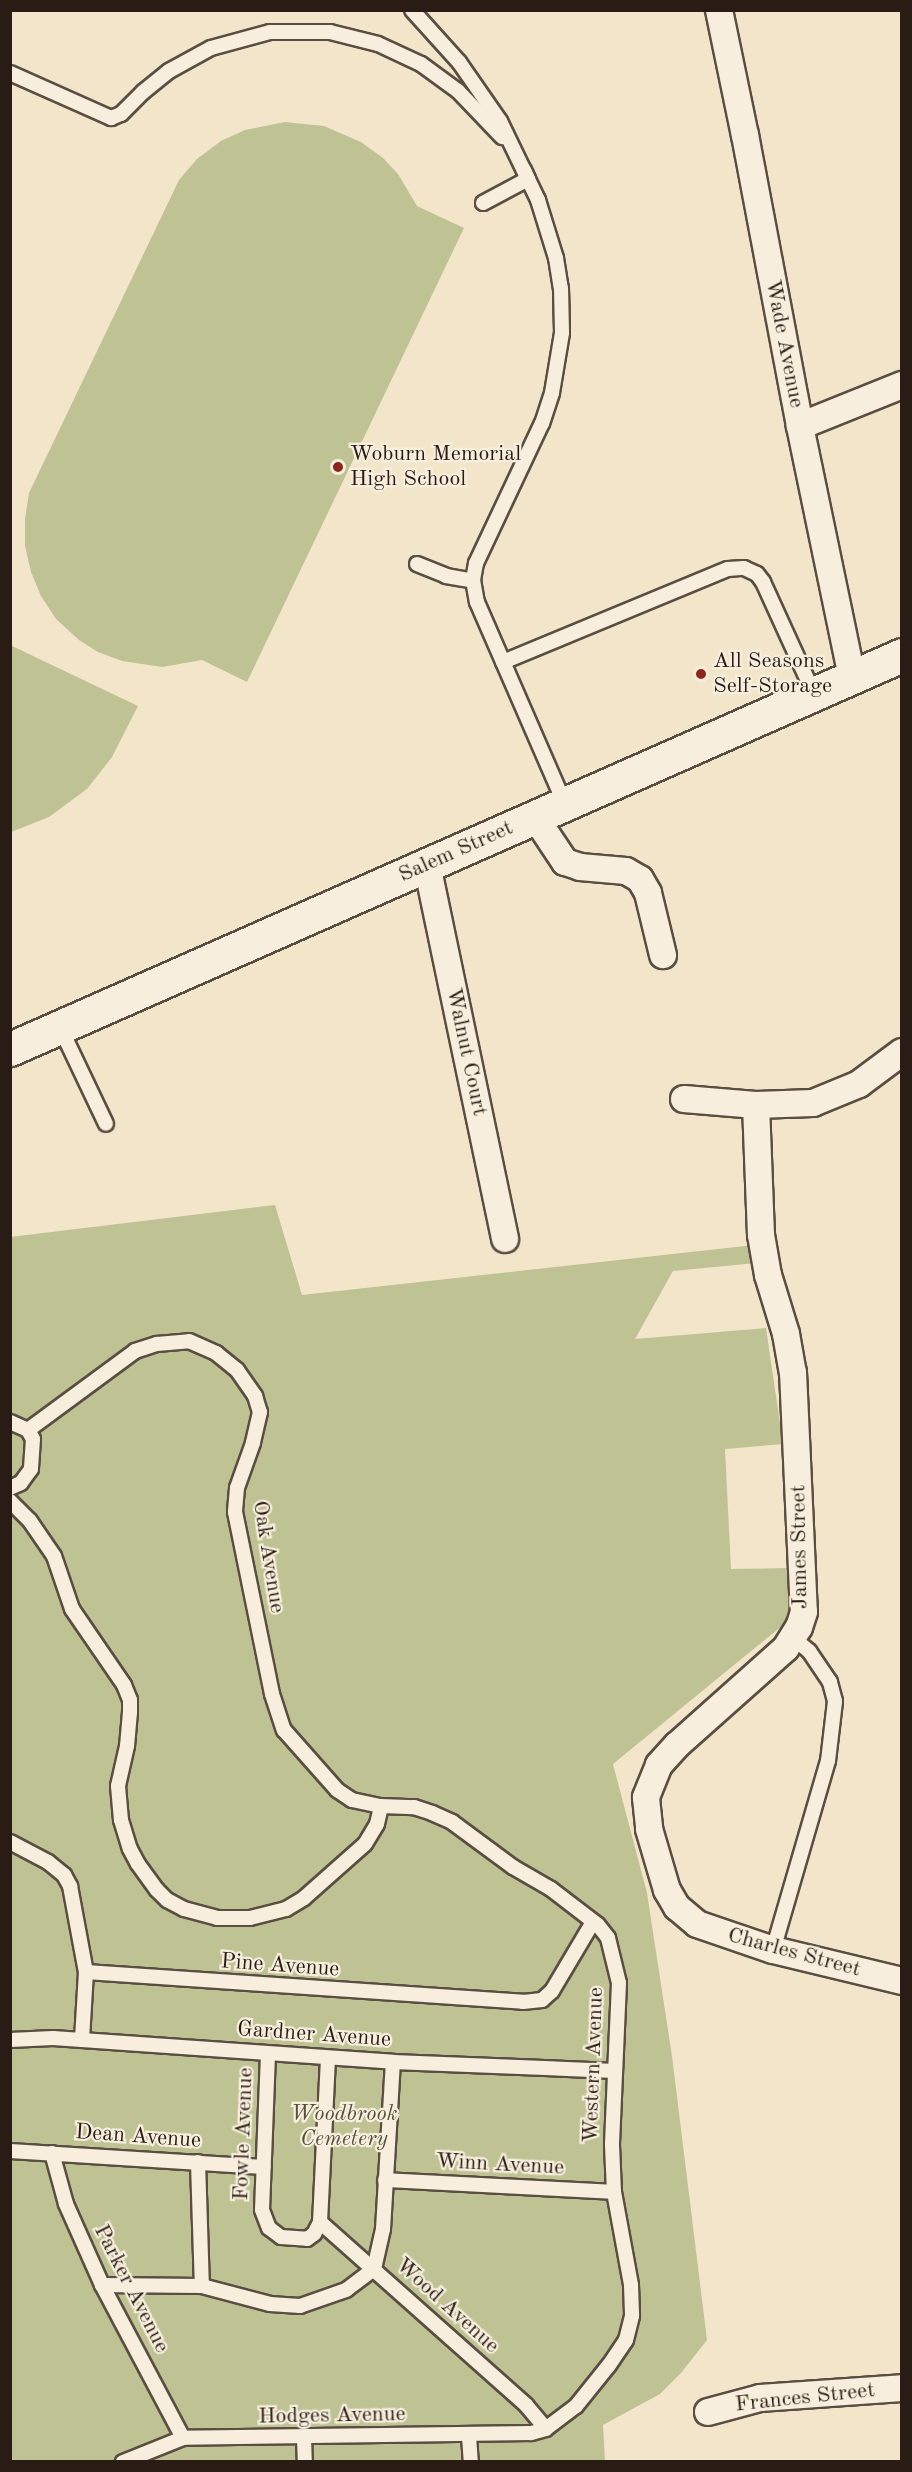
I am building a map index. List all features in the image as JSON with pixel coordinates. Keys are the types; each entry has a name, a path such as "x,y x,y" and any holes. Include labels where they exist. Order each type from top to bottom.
{"street":[{"name":"Wade Avenue","path":"719,10 746,135 800,426 852,677"},
{"path":"800,426 902,385"},
{"name":"Salem Street","path":"10,1049 902,655"},
{"path":"535,818 565,862 580,867 626,871 640,879 648,893 663,955"},
{"name":"Walnut Court","path":"427,865 505,1239"},
{"path":"684,1099 756,1105 800,1104 828,1099 860,1084 902,1052"},
{"name":"James Street","path":"690,1919 677,1907 661,1873 646,1810 651,1780 659,1765 677,1745 779,1656 793,1638 802,1618 805,1604 793,1372 786,1334 768,1275 761,1235 756,1105"},
{"name":"Charles Street","path":"690,1919 707,1930 773,1950 902,1981"},
{"name":"Frances Street","path":"708,2412 760,2398 902,2388"}],"lane":[{"path":"412,10 474,81 500,121 549,228 559,273 562,318 559,355 552,393 542,423 476,564 473,581 477,602 565,804"},
{"path":"10,73 111,118 121,114 149,86 179,64 228,42 282,31 318,31 348,36 378,44 405,56 452,86 490,123 528,178"},
{"path":"483,203 528,178"},
{"path":"417,564 446,576 473,581"},
{"path":"503,662 729,569 744,568 757,574 763,582 814,694"},
{"path":"60,1027 106,1124"},
{"name":"Oak Avenue","path":"28,1430 135,1351 157,1344 189,1341 216,1353 237,1370 255,1396 260,1412 253,1443 237,1488 235,1512 272,1694 284,1730 337,1790 352,1800 381,1806"},
{"path":"10,1422 28,1430 33,1439 31,1469 21,1483 10,1488"},
{"path":"10,1501 30,1521 54,1556 72,1609 124,1685 130,1700 118,1786 120,1813 130,1849 138,1864 167,1900 184,1909 217,1918 250,1918 286,1909 304,1898 365,1844 377,1824 381,1806"},
{"path":"773,1950 828,1761 835,1701 832,1686 819,1665 809,1651 793,1638"},
{"name":"Western Avenue","path":"381,1806 414,1807 452,1822 513,1867 550,1889 593,1922 609,1938 619,1983 612,2145 614,2192 631,2285 631,2328 609,2365 576,2406 546,2429"},
{"path":"10,1842 48,1862 64,1875 70,1886 86,1972 82,2040"},
{"name":"Pine Avenue","path":"86,1972 523,2002 542,2000 552,1991 593,1922"},
{"name":"Gardner Avenue","path":"10,2040 82,2040 393,2062 615,2071"},
{"name":"Fowle Avenue","path":"268,2054 262,2210 268,2228 281,2237 294,2240 307,2239 319,2225"},
{"path":"319,2225 328,2058"},
{"path":"102,2285 202,2286 270,2304 300,2306 346,2290 374,2269 383,2229 393,2062"},
{"name":"Dean Avenue","path":"10,2151 264,2167"},
{"name":"Parker Avenue","path":"52,2153 66,2204 102,2285 183,2438"},
{"path":"198,2162 202,2286"},
{"name":"Winn Avenue","path":"385,2180 614,2192"},
{"name":"Wood Avenue","path":"319,2225 374,2269 526,2405 546,2429"},
{"name":"Hodges Avenue","path":"123,2462 183,2438 470,2436 531,2433 546,2429"},
{"path":"470,2436 471,2462"},
{"path":"304,2438 305,2462"}],"green space":[{"path":"285,122 324,126 361,142 383,158 398,174 417,206 464,228 247,682 202,660 162,667 122,661 98,652 79,640 56,619 41,596 31,572 25,546 25,519 29,493 179,180 197,159 221,141 245,130"},
{"path":"10,645 138,706 112,757 87,789 49,817 11,832"},
{"name":"Woodbrook Cemetery","path":"275,1205 302,1295 754,1245 756,1263 673,1271 635,1339 766,1328 783,1444 725,1449 731,1569 788,1568 790,1614 783,1625 613,1764 647,1893 672,2056 707,2340 681,2373 660,2394 603,2425 605,2461 11,2461 10,1237"}],"place":[{"name":"Woburn Memorial High School","path":"338,467"},
{"name":"All Seasons Self-Storage","path":"701,674"}]}
